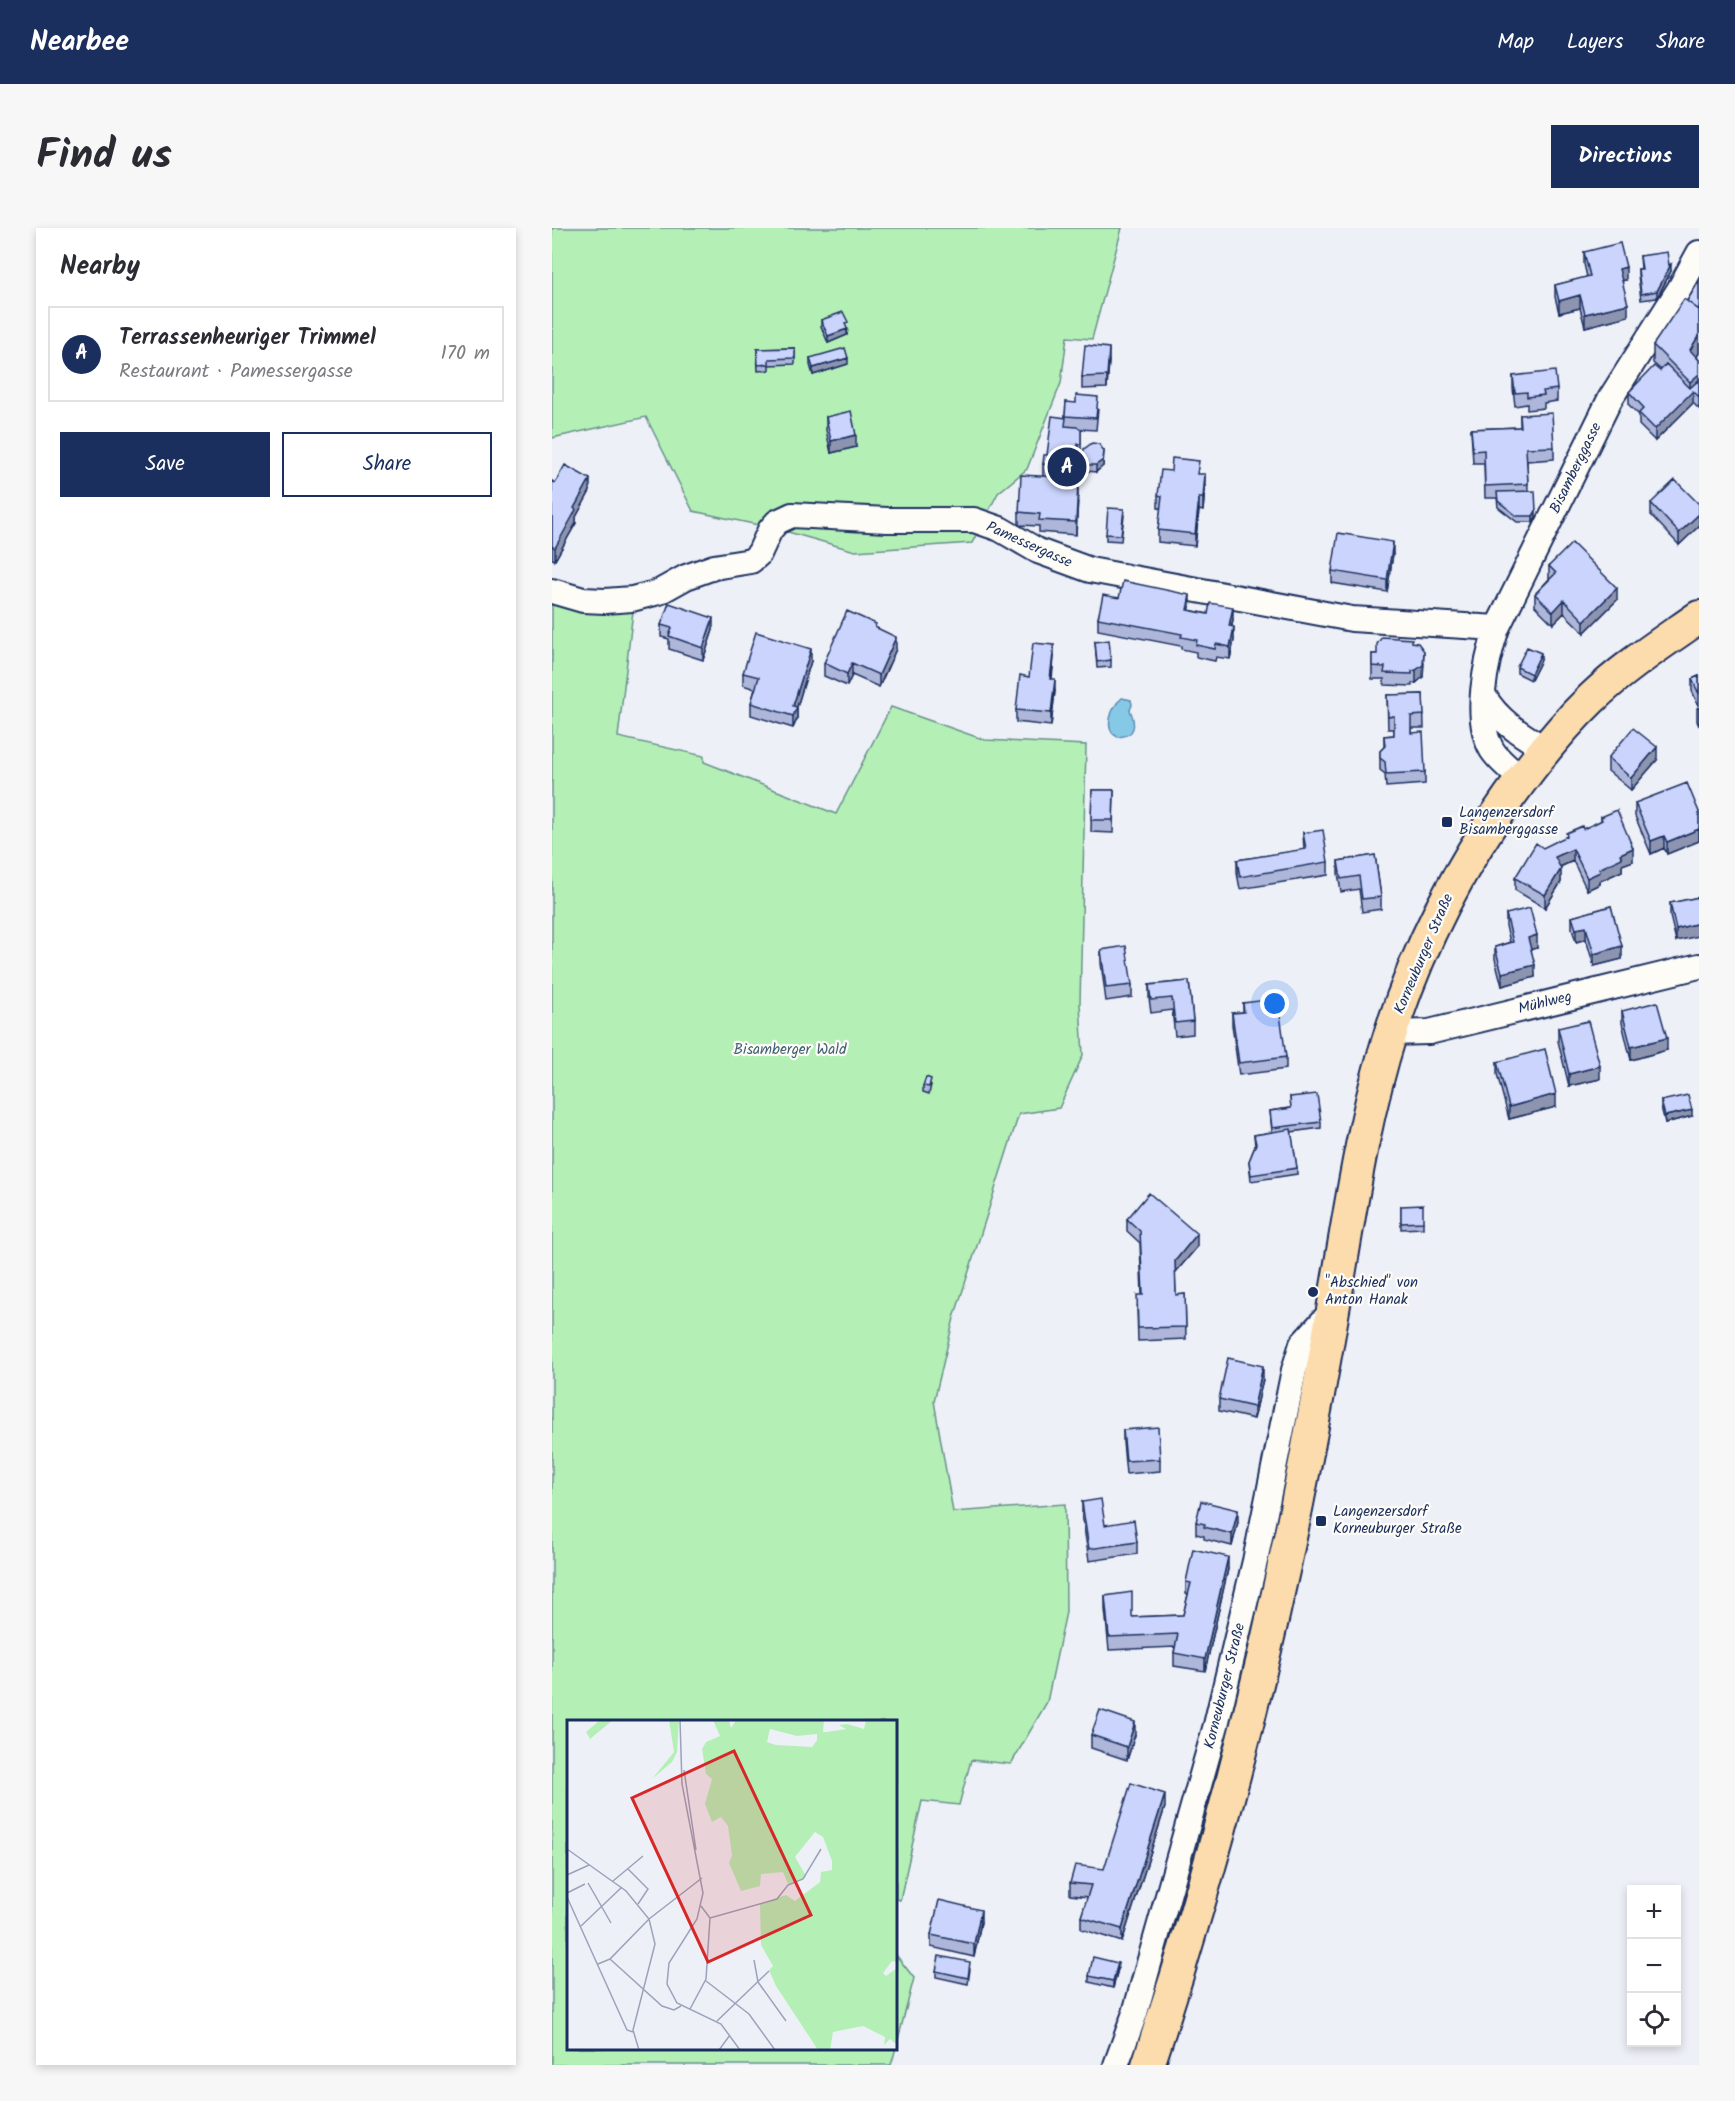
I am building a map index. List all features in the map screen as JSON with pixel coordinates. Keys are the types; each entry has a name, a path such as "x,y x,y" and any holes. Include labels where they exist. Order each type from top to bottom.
{"main road":[{"name":"Korneuburger Straße","path":"1148,2065 1240,1748 1294,1514 1360,1157 1391,1033 1420,955 1450,892 1496,817 1545,749 1569,720 1618,675 1699,617"}],"street":[{"name":"Bisamberggasse","path":"1522,779 1493,752 1488,741 1482,711 1488,655 1497,628 1610,399 1680,288 1699,253"},
{"name":"Pamessergasse","path":"552,591 583,600 605,601 632,599 659,592 686,577 714,567 751,561 759,554 777,522 792,515 887,520 974,520 1000,529 1038,551 1090,570 1352,619 1497,628"},
{"path":"1484,696 1496,713 1513,728 1545,749"},
{"name":"Mühlweg","path":"1391,1033 1429,1032 1699,966"},
{"name":"Korneuburger Straße","path":"1116,2065 1135,2013 1216,1725 1255,1561 1294,1370 1302,1344 1332,1311"}],"green space":[{"path":"552,228 1122,228 1092,339 1067,337 1061,383 1027,469 998,493 972,543 855,551 781,530 693,511 646,417 552,438"},
{"name":"Bisamberger Wald","path":"552,591 633,611 618,737 704,756 704,762 836,814 891,707 985,740 1086,745 1080,1004 1083,1055 1059,1108 1019,1114 954,1318 934,1401 953,1512 1065,1504 1066,1612 1047,1702 1011,1764 971,1760 959,1805 922,1801 900,1900 897,1899 897,1720 567,1720 567,2050 895,2050 891,2065 552,2065"},
{"path":"897,1956 914,1978 897,2043"}],"water":[{"path":"1122,698 1131,700 1130,710 1134,724 1131,732 1118,737 1110,729 1110,718 1115,706"}],"building":[{"path":"1620,243 1626,267 1619,269 1628,304 1585,314 1580,295 1559,301 1555,285 1590,276 1584,252"},
{"path":"1667,252 1669,265 1671,264 1657,291 1641,294 1638,269 1642,269 1640,256"},
{"path":"1699,281 1699,310 1687,301"},
{"path":"1684,299 1699,310 1699,335 1690,350 1699,360 1699,374 1690,382 1653,345"},
{"path":"843,312 848,322 845,323 847,329 828,336 821,320"},
{"path":"1085,345 1109,348 1107,376 1082,377"},
{"path":"795,348 795,358 769,359 769,364 758,365 757,349"},
{"path":"845,348 848,358 813,368 810,358"},
{"path":"1666,364 1690,388 1699,380 1699,397 1693,391 1655,429 1639,413 1644,408 1629,392 1654,366 1660,371"},
{"path":"1555,371 1557,389 1543,391 1544,395 1527,397 1527,392 1515,393 1513,376"},
{"path":"1076,395 1098,397 1096,418 1065,416 1066,402 1076,403"},
{"path":"851,411 856,435 831,441 826,417"},
{"path":"1552,413 1554,447 1526,448 1528,484 1485,486 1484,450 1473,451 1471,429 1521,427 1520,415"},
{"path":"1052,416 1066,418 1065,426 1077,427 1081,430 1081,444 1078,444 1076,467 1069,466 1068,478 1073,478 1073,483 1078,484 1076,522 1039,520 1040,514 1019,512 1021,475 1060,477 1061,466 1043,464 1044,455 1047,455"},
{"path":"1092,443 1099,444 1104,451 1103,460 1096,465 1088,465 1082,457 1084,449"},
{"path":"1172,458 1199,461 1197,474 1205,474 1203,498 1199,498 1195,534 1158,530 1162,496 1158,495 1161,470 1171,471"},
{"path":"565,465 590,479 555,548 552,546 552,481 555,483"},
{"path":"1675,480 1699,504 1699,514 1679,533 1651,503"},
{"path":"1535,491 1536,511 1533,516 1517,516 1498,501 1497,492"},
{"path":"1108,508 1124,509 1121,535 1106,534"},
{"path":"1338,533 1393,542 1387,580 1332,571"},
{"path":"1572,543 1617,588 1584,621 1564,600 1553,612 1535,594 1556,573 1549,566"},
{"path":"1123,581 1190,595 1187,610 1208,614 1210,603 1233,607 1229,626 1234,627 1230,647 1216,644 1215,649 1196,645 1197,640 1181,637 1182,634 1098,618 1103,595 1119,598"},
{"path":"669,603 713,618 703,648 669,636 672,628 661,625"},
{"path":"847,611 876,624 875,627 896,637 879,675 852,663 847,674 824,663"},
{"path":"756,632 811,649 793,706 797,707 793,716 751,703 759,677 743,673"},
{"path":"1382,637 1412,639 1412,642 1418,643 1424,651 1423,665 1412,671 1412,674 1384,673 1385,667 1372,666 1372,654 1377,654 1377,644"},
{"path":"1109,640 1111,660 1097,662 1095,642"},
{"path":"1033,643 1054,645 1050,679 1055,679 1051,713 1016,710 1020,675 1029,677"},
{"path":"1527,647 1541,653 1531,674 1517,667"},
{"path":"1699,676 1699,694 1692,679"},
{"path":"1423,694 1424,715 1411,716 1411,733 1423,732 1425,772 1386,774 1385,762 1380,758 1380,751 1385,746 1384,736 1394,735 1394,716 1388,717 1387,695"},
{"path":"1633,728 1657,747 1631,778 1608,758"},
{"path":"1687,783 1699,812 1699,829 1667,842 1664,836 1651,841 1635,803"},
{"path":"1092,790 1114,790 1113,820 1091,820"},
{"path":"1617,810 1633,848 1620,854 1622,858 1599,869 1600,872 1587,878 1573,849 1555,857 1561,869 1545,895 1515,878 1536,843 1543,848 1567,836 1566,833 1582,826 1583,829"},
{"path":"1323,830 1328,862 1240,877 1237,860 1306,849 1303,833"},
{"path":"1375,855 1381,897 1362,899 1359,876 1341,879 1338,861"},
{"path":"1699,897 1699,923 1676,929 1670,903"},
{"path":"1611,906 1622,946 1594,954 1586,927 1576,929 1572,917"},
{"path":"1530,908 1537,935 1528,938 1535,965 1502,973 1495,947 1513,942 1506,914"},
{"path":"1126,946 1132,985 1106,988 1101,950"},
{"path":"1189,981 1193,1021 1175,1023 1172,998 1151,1000 1149,985"},
{"path":"1267,1000 1268,1009 1279,1007 1286,1057 1239,1063 1232,1013 1244,1012 1243,1003"},
{"path":"1657,1002 1667,1038 1631,1047 1622,1011"},
{"path":"1588,1021 1600,1066 1569,1074 1558,1028"},
{"path":"1545,1049 1556,1094 1509,1107 1497,1062"},
{"path":"926,1077 931,1079 929,1087 923,1086"},
{"path":"1317,1094 1321,1122 1272,1128 1270,1111 1291,1108 1290,1097"},
{"path":"1688,1095 1692,1110 1665,1116 1661,1101"},
{"path":"1291,1129 1297,1168 1251,1175 1249,1161 1256,1144 1254,1135"},
{"path":"1149,1193 1197,1234 1175,1261 1176,1295 1185,1294 1186,1327 1138,1328 1137,1295 1143,1295 1140,1231 1127,1219"},
{"path":"1423,1205 1423,1222 1401,1223 1401,1206"},
{"path":"1228,1358 1263,1366 1254,1407 1219,1399"},
{"path":"1158,1427 1160,1459 1126,1461 1123,1430"},
{"path":"1101,1499 1105,1525 1134,1520 1137,1542 1089,1549 1082,1502"},
{"path":"1201,1501 1238,1510 1232,1534 1204,1527 1205,1524 1196,1522"},
{"path":"1193,1549 1228,1557 1205,1659 1174,1653 1178,1634 1109,1637 1105,1596 1132,1592 1132,1617 1183,1615 1191,1583 1186,1582"},
{"path":"1100,1710 1135,1722 1127,1747 1091,1735"},
{"path":"1131,1783 1165,1794 1122,1929 1081,1917 1091,1885 1070,1883 1075,1865 1104,1869"},
{"path":"939,1900 981,1910 974,1944 931,1935"},
{"path":"939,1956 970,1962 968,1978 936,1971"},
{"path":"1093,1957 1118,1963 1113,1981 1089,1976"}],"place":[{"name":"Terrassenheuriger Trimmel","path":"1067,467"},
{"name":"Langenzersdorf Bisamberggasse","path":"1447,822"},
{"name":"\"Abschied\" von Anton Hanak","path":"1313,1292"},
{"name":"Langenzersdorf Korneuburger Straße","path":"1321,1521"}]}
